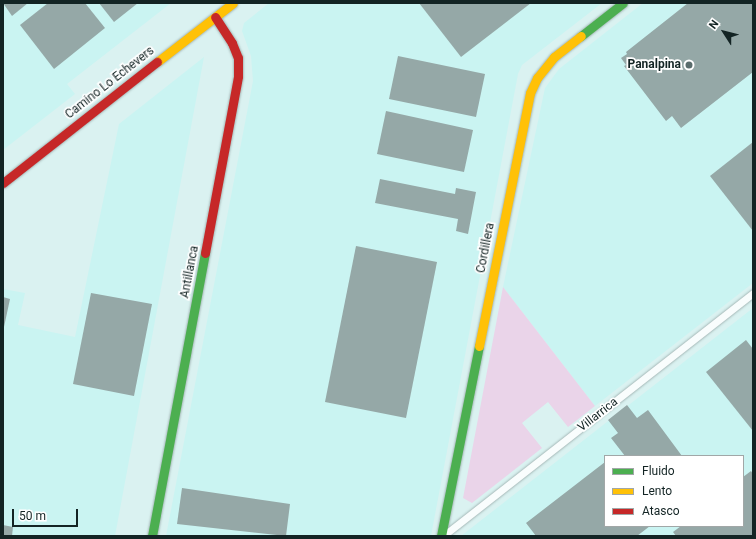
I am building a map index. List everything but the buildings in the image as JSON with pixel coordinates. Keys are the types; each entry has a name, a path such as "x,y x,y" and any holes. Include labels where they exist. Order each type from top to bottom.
{"street":[{"name":"Camino Lo Echevers","path":"3,183 233,3"},
{"name":"Cordillera","path":"442,536 530,93 537,78 551,60 623,3"},
{"name":"Antillanca","path":"152,536 238,76 238,58 232,43 215,17"},
{"name":"Villarrica","path":"442,536 753,293"}],"shaded area":[{"path":"3,3 171,3 67,84 75,94 3,150"},
{"path":"269,3 602,3 522,65 518,74 431,536 166,536 253,81 251,56 242,31 244,23"},
{"path":"643,3 753,3 753,283 595,406 503,287 545,88 559,69"},
{"path":"204,57 115,536 3,536 3,289 25,293 18,325 75,337 119,124"},
{"path":"503,287 595,406 568,427 548,402 522,423 542,448 472,503 463,498"},
{"path":"753,308 753,536 461,536"}],"traffic: fast":[{"path":"581,36 623,3"},
{"path":"152,536 205,253"},
{"path":"441,536 479,346"}],"traffic: slow":[{"path":"157,62 233,3"},
{"path":"479,346 530,93 537,78 554,57 581,36"}],"traffic: jam":[{"path":"205,253 238,76 238,58 232,43 215,17"},
{"path":"3,183 157,62"}],"place":[{"name":"Panalpina","path":"689,65"}]}
